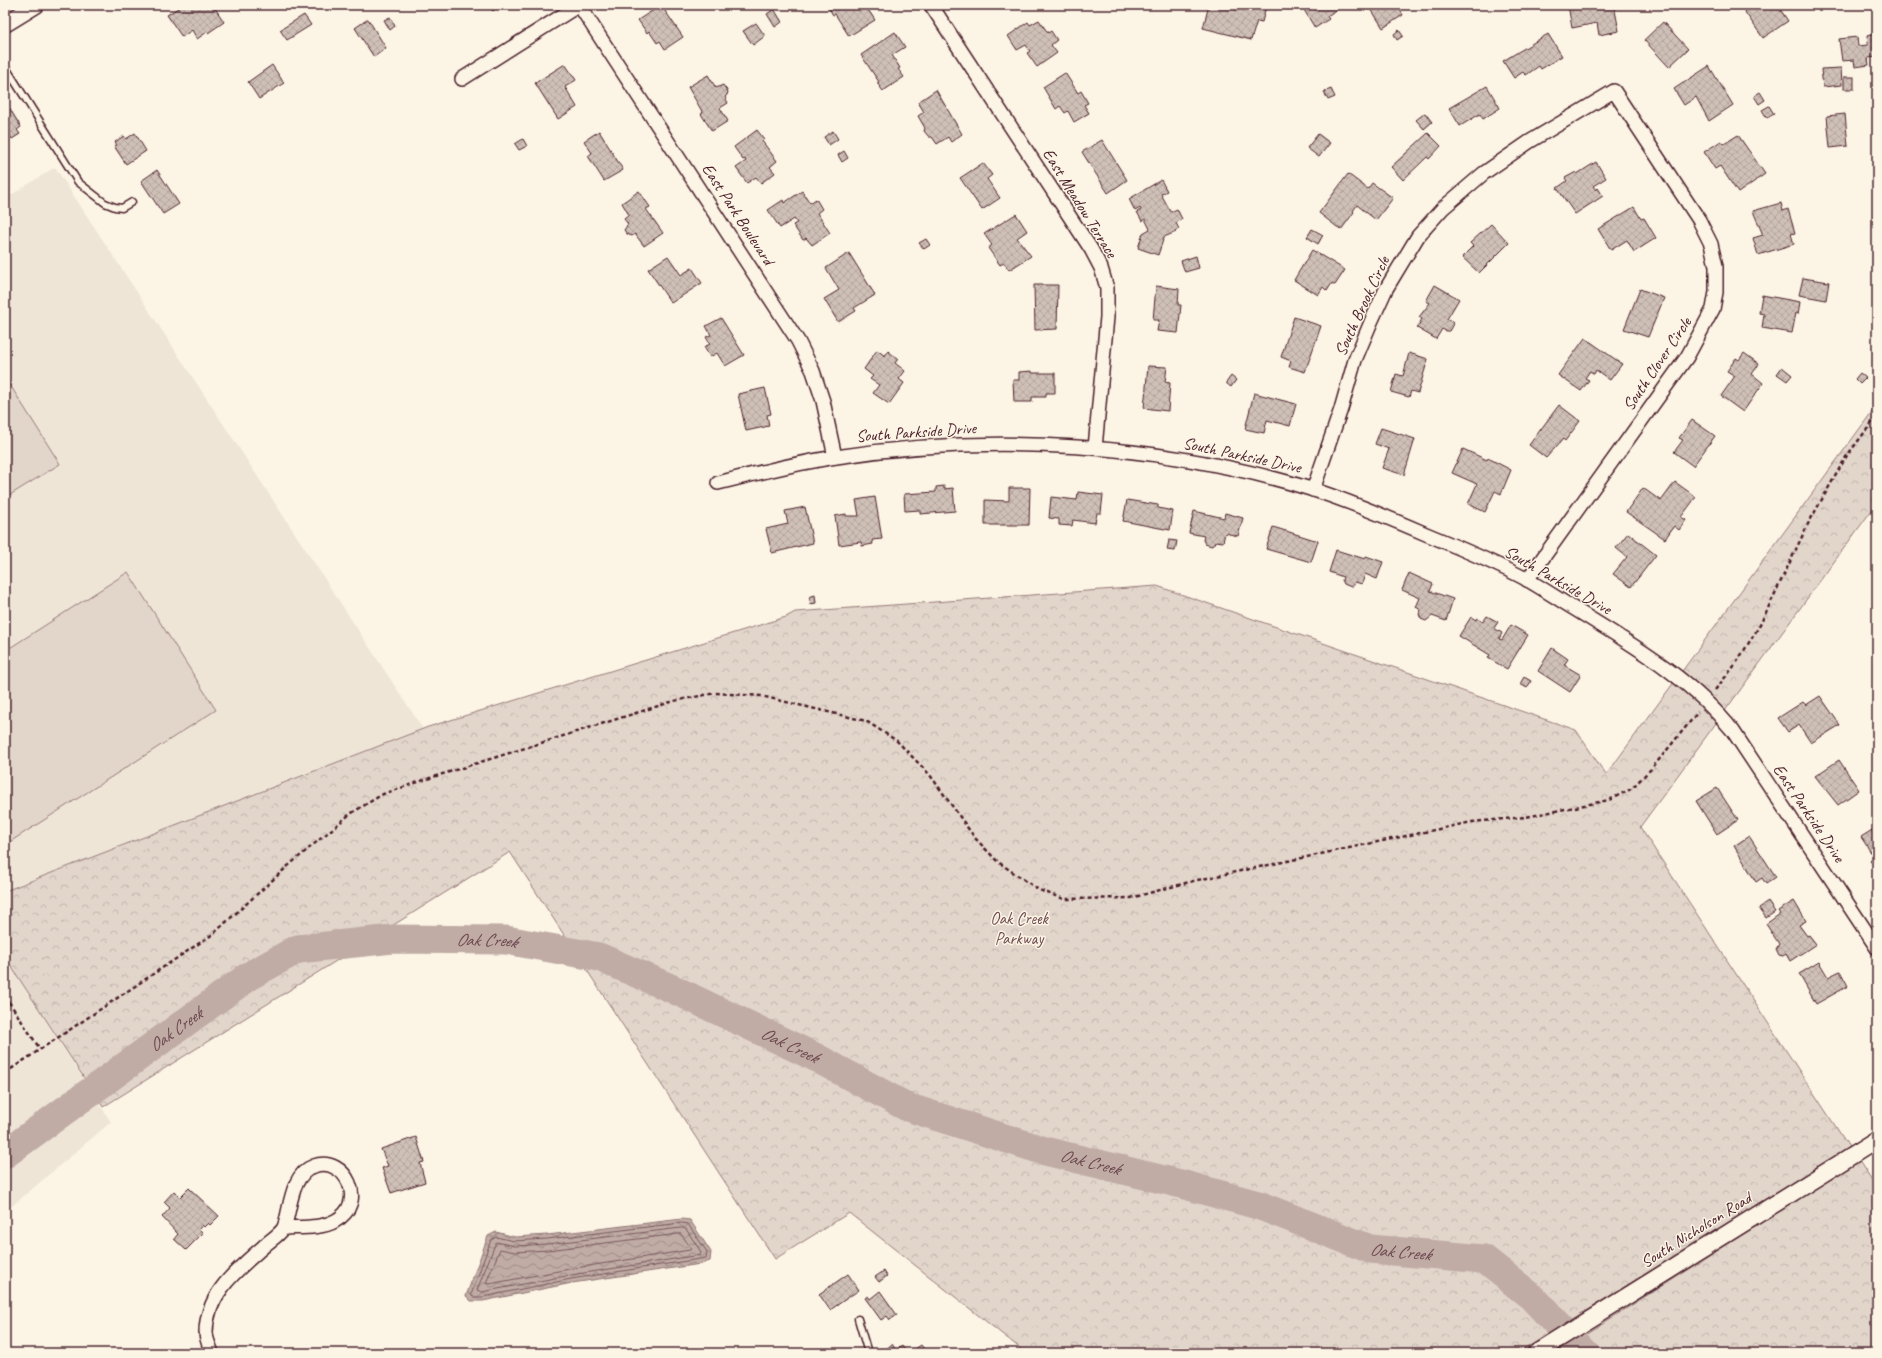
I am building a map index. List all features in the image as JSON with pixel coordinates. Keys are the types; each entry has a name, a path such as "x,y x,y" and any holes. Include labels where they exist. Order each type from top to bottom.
{"street":[{"path":"5,24 36,5"},
{"path":"462,79 579,5"},
{"name":"East Park Boulevard","path":"579,5 798,340 813,371 823,401 835,457"},
{"name":"East Meadow Terrace","path":"931,5 1091,249 1101,268 1107,288 1107,317 1095,448"},
{"name":"South Brook Circle","path":"1313,490 1341,410 1355,360 1368,328 1386,289 1418,236 1443,208 1484,173 1529,142 1614,91"},
{"name":"South Clover Circle","path":"1527,580 1687,358 1707,322 1716,292 1716,266 1711,244 1699,220 1614,91"},
{"name":"South Parkside Drive","path":"718,483 780,467 835,457 906,448 960,445 1030,444 1095,448 1158,456 1235,469 1313,490 1376,512 1527,580 1647,653 1686,683 1706,701"},
{"name":"East Parkside Drive","path":"1706,701 1723,718 1743,746 1877,948"},
{"name":"South Nicholson Road","path":"1536,1353 1877,1140"},
{"path":"212,1353 206,1334 209,1312 219,1289 239,1268 284,1228 294,1188 302,1175 314,1166 328,1165 342,1172 351,1184 352,1198 346,1211 335,1221 323,1225 284,1228"}],"lane":[{"path":"5,66 78,182 105,203 115,207 122,208 132,202"},
{"path":"858,1320 868,1353"}],"path":[{"path":"5,1072 213,934 288,866 350,814 383,794 674,701 715,693 761,696 866,721 897,741 930,774 975,838 998,862 1039,890 1064,899 1131,898 1193,881 1472,822 1526,817 1609,800 1631,789 1653,767 1735,665 1760,625 1808,524 1846,457 1877,416"},
{"path":"5,996 40,1049"}],"shaded area":[{"path":"55,167 423,729 5,891 5,199"},
{"path":"5,957 111,1122 5,1212"}],"green space":[{"path":"5,377 60,464 5,498"},
{"name":"Oak Creek Parkway","path":"1877,405 1877,503 1640,827 1849,1147 1518,1353 1026,1353 849,1213 775,1259 510,852 103,1107 5,957 5,891 428,727 786,617 795,612 1157,586 1576,730 1606,775"},
{"path":"128,572 216,710 5,845 5,651"},
{"path":"1859,1161 1877,1189 1877,1353 1556,1353"}],"water":[{"path":"682,1219 690,1220 711,1252 710,1261 701,1264 572,1283 483,1301 471,1301 466,1296 488,1236 496,1232 515,1237 547,1235"}],"building":[{"path":"183,5 213,5 224,22 197,39 192,30 182,37 167,15"},
{"path":"488,5 499,5 493,11"},
{"path":"661,5 683,37 665,49 660,41 657,43 649,31 647,33 638,20"},
{"path":"827,5 865,5 875,20 849,36 835,14 833,15"},
{"path":"1209,5 1219,5 1238,10 1240,5 1266,6 1262,22 1257,21 1251,40 1203,28"},
{"path":"1301,5 1344,5 1327,16 1329,19 1315,28"},
{"path":"1378,5 1397,5 1403,15 1383,28 1371,9"},
{"path":"1521,5 1529,5 1528,10 1521,9"},
{"path":"1568,5 1614,5 1619,31 1599,35 1597,23 1572,28"},
{"path":"1740,5 1773,5 1775,8 1778,6 1788,21 1763,38"},
{"path":"774,9 782,22 775,27 767,14"},
{"path":"304,15 311,25 287,40 280,30"},
{"path":"390,17 395,26 390,30 384,20"},
{"path":"368,19 386,48 374,57 355,28"},
{"path":"1039,20 1048,33 1051,31 1057,40 1051,45 1057,53 1037,67 1027,53 1030,51 1026,45 1017,50 1008,36 1028,22 1030,25"},
{"path":"1663,22 1688,49 1669,67 1644,40"},
{"path":"756,23 765,36 753,45 743,31"},
{"path":"1399,30 1403,36 1397,40 1394,34"},
{"path":"895,32 905,47 892,55 900,68 898,69 904,77 883,91 877,83 879,82 861,55"},
{"path":"1877,33 1877,57 1868,58 1869,65 1855,67 1854,60 1842,61 1839,39 1857,37 1858,46 1868,45 1867,35"},
{"path":"1548,34 1562,56 1541,69 1539,66 1526,75 1523,72 1514,78 1503,61"},
{"path":"565,64 576,80 565,87 577,107 558,119 535,83"},
{"path":"272,65 284,83 259,99 248,82"},
{"path":"1709,66 1733,105 1709,121 1696,97 1684,105 1674,89"},
{"path":"1841,68 1842,85 1823,87 1821,69"},
{"path":"1065,73 1078,93 1081,91 1088,103 1084,105 1089,113 1074,122 1068,111 1065,113 1060,106 1056,109 1043,87"},
{"path":"708,75 716,88 723,85 728,92 725,97 728,103 720,108 728,121 712,131 701,114 703,113 688,87"},
{"path":"1844,77 1854,77 1854,89 1844,89"},
{"path":"1487,86 1500,108 1483,119 1480,114 1460,126 1449,108"},
{"path":"1331,89 1335,97 1328,100 1324,92"},
{"path":"936,90 962,134 951,142 948,137 937,144 932,137 929,137 924,131 925,128 918,116 924,112 918,102"},
{"path":"1760,92 1765,100 1759,104 1754,96"},
{"path":"5,101 21,127 17,130 20,134 12,139 9,134 5,136"},
{"path":"1769,106 1774,114 1767,118 1762,110"},
{"path":"1425,113 1432,122 1424,129 1416,120"},
{"path":"1845,114 1848,146 1830,148 1827,116"},
{"path":"757,130 764,139 762,141 777,161 770,167 775,173 761,183 756,177 747,183 736,168 746,161 745,159 743,160 734,147"},
{"path":"599,131 623,170 604,181 588,156 592,153 584,141"},
{"path":"833,131 838,139 829,145 824,137"},
{"path":"135,133 146,151 126,164 114,146 117,145 115,142 124,136 126,139"},
{"path":"1428,133 1441,146 1429,159 1427,157 1403,180 1391,167"},
{"path":"1318,134 1330,143 1319,157 1307,148"},
{"path":"1738,135 1765,174 1738,193 1720,166 1715,169 1704,152 1721,141 1724,144"},
{"path":"523,139 527,146 519,150 515,144"},
{"path":"1102,140 1127,180 1108,193 1082,152"},
{"path":"844,151 848,158 842,162 838,155"},
{"path":"1596,162 1606,178 1593,186 1596,190 1598,188 1603,196 1575,214 1557,188 1567,181 1565,178 1576,172 1577,174"},
{"path":"983,163 992,175 987,179 1000,198 982,210 960,178"},
{"path":"157,170 179,204 163,214 141,181"},
{"path":"1348,174 1368,189 1372,183 1393,198 1376,220 1357,205 1353,211 1354,212 1341,230 1319,213"},
{"path":"1161,180 1167,191 1161,194 1171,212 1177,209 1182,219 1176,223 1179,229 1175,231 1176,232 1164,237 1158,255 1138,248 1143,233 1150,229 1145,219 1142,221 1137,212 1141,210 1140,208 1135,211 1129,199"},
{"path":"639,191 650,207 646,209 663,233 644,246 635,234 632,236 627,234 624,230 628,224 624,219 629,215 622,203"},
{"path":"802,191 810,203 816,199 822,209 817,213 830,233 812,245 806,238 803,240 793,225 797,223 794,219 780,228 768,210 783,200 784,203"},
{"path":"1781,203 1783,211 1788,209 1795,233 1791,234 1794,244 1758,255 1753,238 1763,235 1753,211"},
{"path":"1634,207 1641,219 1644,218 1656,238 1634,252 1627,240 1611,250 1598,229"},
{"path":"1016,214 1027,231 1017,238 1031,256 1009,270 1004,263 1000,265 988,248 992,245 984,234"},
{"path":"1491,224 1509,243 1479,273 1462,257 1473,246 1470,243"},
{"path":"1312,229 1323,235 1318,244 1307,237"},
{"path":"926,239 930,245 924,249 919,243"},
{"path":"1312,250 1345,270 1335,285 1332,283 1327,291 1323,287 1318,295 1294,280"},
{"path":"849,253 875,295 854,308 856,311 838,322 824,299 839,290 826,268"},
{"path":"668,256 681,275 692,268 702,283 671,303 648,269"},
{"path":"1196,256 1199,268 1185,272 1181,261"},
{"path":"1803,278 1829,282 1826,300 1799,295"},
{"path":"1034,285 1058,285 1057,329 1035,330"},
{"path":"1435,285 1459,299 1447,319 1452,321 1453,324 1449,331 1442,329 1436,339 1417,328 1422,319 1419,317 1430,303 1426,301"},
{"path":"1156,286 1179,289 1178,305 1181,305 1178,333 1157,331 1159,320 1153,320"},
{"path":"1640,289 1664,298 1648,337 1624,329"},
{"path":"1762,295 1800,302 1792,333 1762,328 1764,314 1759,313"},
{"path":"1294,317 1321,326 1305,372 1289,367 1291,361 1281,357"},
{"path":"721,318 744,355 725,366 717,353 710,357 704,347 710,344 706,337 711,335 706,326"},
{"path":"1585,338 1622,364 1610,380 1596,370 1594,374 1590,371 1585,378 1589,380 1581,391 1558,375"},
{"path":"877,350 885,356 888,351 898,359 895,363 905,371 899,379 904,383 889,404 873,393 879,385 870,379 873,376 864,369"},
{"path":"1409,353 1428,359 1418,393 1411,391 1409,397 1391,392 1396,374 1403,376"},
{"path":"1744,353 1759,364 1752,374 1763,383 1743,412 1721,396 1735,376 1727,371 1736,358 1739,360"},
{"path":"1148,366 1167,367 1165,382 1170,383 1168,411 1144,408"},
{"path":"1782,367 1792,375 1787,381 1777,374"},
{"path":"1032,371 1032,373 1055,373 1055,393 1046,393 1046,397 1032,397 1032,402 1014,402 1013,380 1019,380 1019,372"},
{"path":"1860,373 1866,378 1860,384 1855,379"},
{"path":"1231,376 1236,380 1231,387 1226,383"},
{"path":"765,388 771,414 767,415 769,426 746,431 738,394"},
{"path":"1254,393 1296,404 1290,426 1267,420 1264,433 1245,429"},
{"path":"1559,405 1580,421 1565,441 1563,439 1546,458 1529,445"},
{"path":"1692,420 1715,436 1693,466 1674,452 1683,440 1679,438"},
{"path":"1381,428 1415,439 1404,475 1382,468 1389,449 1375,444"},
{"path":"1463,449 1487,460 1488,458 1511,470 1501,494 1495,491 1485,512 1468,504 1477,484 1452,473"},
{"path":"1675,482 1696,497 1681,517 1686,520 1679,530 1674,526 1665,539 1626,512 1643,488 1661,501"},
{"path":"944,486 944,489 953,488 955,511 920,514 920,510 905,511 904,494 936,492 936,487"},
{"path":"1009,488 1030,488 1029,525 985,525 985,500 1009,501"},
{"path":"1078,492 1103,495 1101,513 1097,513 1095,523 1073,520 1072,526 1059,525 1059,519 1049,518 1051,497 1077,500"},
{"path":"875,497 882,539 872,540 873,544 862,546 861,542 839,545 835,516 846,514 846,516 859,516 856,500"},
{"path":"1127,500 1158,505 1158,508 1173,511 1170,530 1123,521"},
{"path":"805,507 813,543 772,553 766,529 788,524 785,511"},
{"path":"1194,511 1224,518 1225,513 1243,518 1238,536 1225,533 1223,542 1216,541 1212,546 1205,544 1203,540 1204,536 1189,533"},
{"path":"1273,527 1318,541 1311,562 1266,549"},
{"path":"1628,533 1656,555 1631,587 1613,574 1627,557 1616,548"},
{"path":"1169,540 1177,541 1175,551 1167,550"},
{"path":"1336,550 1365,559 1366,556 1383,562 1377,579 1365,574 1362,584 1355,582 1351,587 1344,584 1342,580 1343,577 1329,572"},
{"path":"1409,573 1433,584 1430,591 1453,599 1446,621 1432,616 1426,621 1421,619 1419,614 1421,610 1416,607 1420,598 1402,590"},
{"path":"815,595 816,603 811,604 809,597"},
{"path":"1487,616 1498,622 1494,628 1502,633 1499,639 1502,640 1511,625 1528,635 1507,669 1488,658 1490,655 1459,636 1471,617 1476,620 1477,618 1483,622"},
{"path":"1552,648 1568,659 1564,665 1581,675 1570,692 1538,671"},
{"path":"1524,677 1531,681 1527,688 1520,684"},
{"path":"1820,696 1840,725 1811,743 1799,725 1788,732 1778,718 1803,702 1806,705"},
{"path":"1877,730 1877,737 1875,738 1872,733"},
{"path":"1839,760 1859,790 1838,805 1815,776"},
{"path":"1717,788 1738,820 1717,834 1696,801"},
{"path":"1877,827 1877,871 1870,860 1874,857 1861,837"},
{"path":"1749,836 1776,877 1766,884 1762,878 1756,882 1734,846"},
{"path":"1794,901 1806,921 1799,925 1807,936 1809,935 1816,944 1790,961 1786,954 1783,956 1779,955 1776,949 1779,944 1766,924 1780,914 1778,911"},
{"path":"1768,902 1775,912 1766,918 1759,908"},
{"path":"1819,962 1828,977 1840,971 1848,986 1816,1004 1799,974"},
{"path":"416,1137 424,1162 420,1163 425,1182 391,1193 382,1168 388,1166 381,1149"},
{"path":"189,1188 219,1216 210,1225 208,1223 204,1227 202,1225 199,1229 203,1233 186,1250 174,1239 178,1234 162,1217 170,1208 164,1202 174,1191 180,1197"},
{"path":"884,1271 887,1276 879,1282 875,1277"},
{"path":"848,1274 859,1290 830,1310 819,1294"},
{"path":"880,1291 897,1315 890,1320 887,1316 881,1320 865,1298 868,1296 870,1299"},
{"path":"892,1344 896,1350 902,1346 907,1353 887,1353 885,1350"},
{"path":"921,1345 927,1353 909,1353"}],"waterway":[{"name":"Oak Creek","path":"5,1154 249,976 298,949 393,939 506,940 599,957 675,990 815,1057 907,1107 1045,1151 1181,1184 1258,1205 1370,1249 1484,1259 1532,1297 1585,1353"}]}
